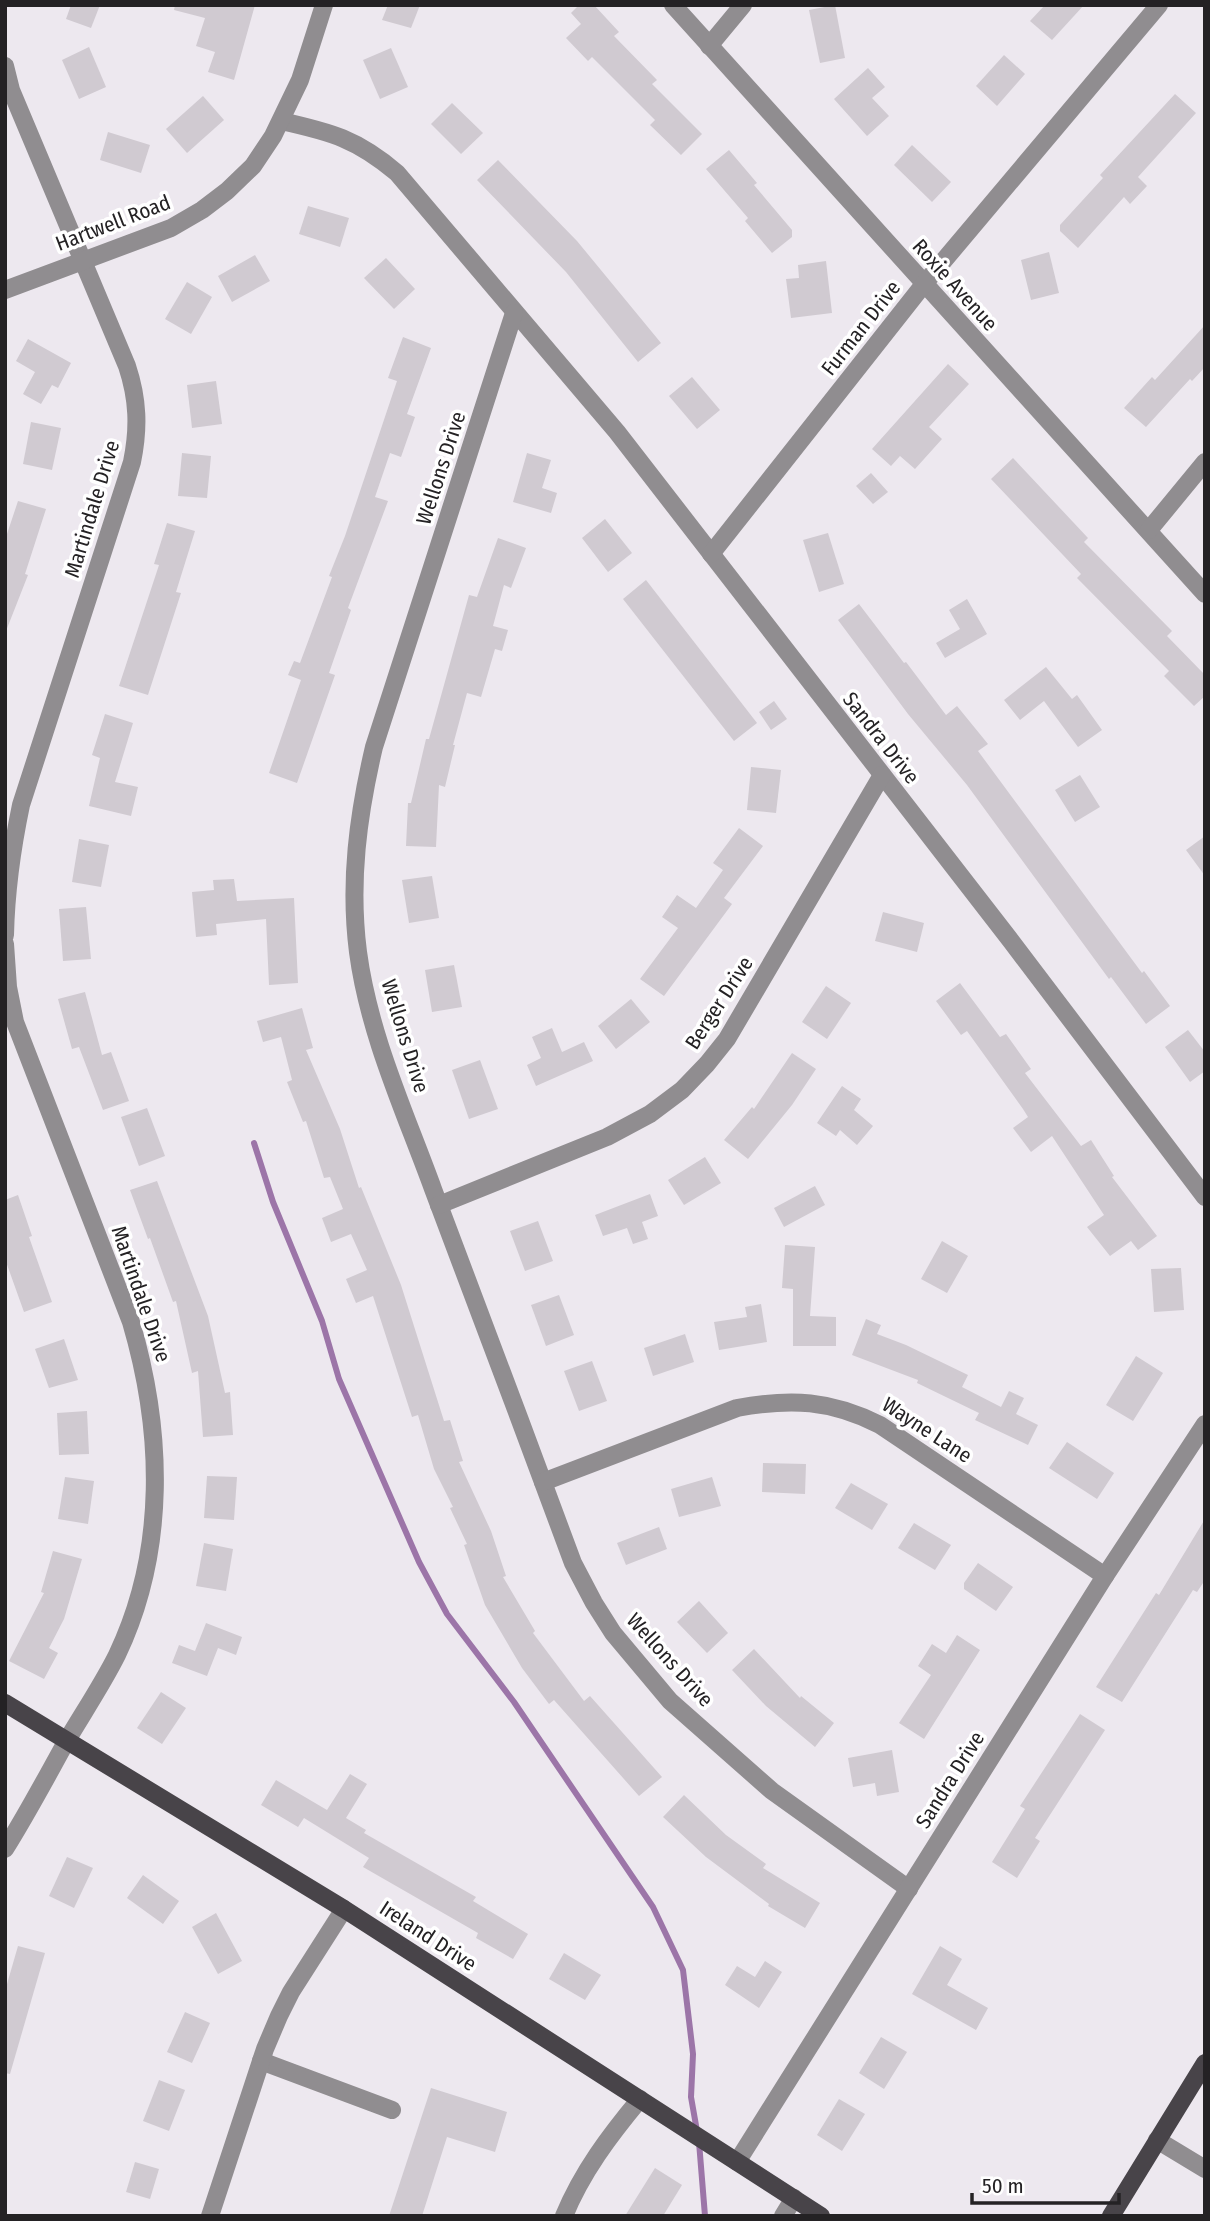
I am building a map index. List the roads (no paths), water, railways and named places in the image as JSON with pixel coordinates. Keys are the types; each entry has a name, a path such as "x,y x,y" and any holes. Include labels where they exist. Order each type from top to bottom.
{"main road":[{"name":"Ireland Drive","path":"5,1703 344,1909 821,2216"},
{"path":"1111,2216 1205,2063"}],"street":[{"name":"Hartwell Road","path":"5,290 171,228 227,191 264,152 281,121 300,80 324,5"},
{"name":"Roxie Avenue","path":"673,5 1205,594"},
{"path":"709,46 743,5"},
{"name":"Furman Drive","path":"711,554 924,284 1159,5"},
{"name":"Martindale Drive","path":"5,66 12,90 134,387 138,409 132,462 22,805 9,873 5,935"},
{"path":"281,121 328,131 353,141 376,155 397,173 514,313"},
{"name":"Sandra Drive","path":"514,313 617,432 1205,1197"},
{"name":"Wellons Drive","path":"514,313 374,747 363,795 356,839 355,915 365,991 376,1034 439,1205 573,1563 594,1603 629,1654 670,1702 772,1791 909,1889"},
{"path":"1149,530 1205,462"},
{"name":"Berger Drive","path":"439,1205 607,1137 650,1114 682,1090 708,1064 727,1039 882,775"},
{"name":"Martindale Drive","path":"5,944 8,987 15,1022 131,1322 143,1361 152,1414 156,1467 154,1517 147,1566 134,1613 117,1654 5,1849"},
{"name":"Wayne Lane","path":"543,1482 737,1408 768,1402 800,1401 831,1406 880,1425 1105,1576"},
{"name":"Sandra Drive","path":"737,2162 1105,1576 1205,1424"},
{"path":"210,2216 261,2061 292,1992 344,1909"},
{"path":"261,2061 392,2110"},
{"path":"564,2216 589,2166 614,2129 640,2099"},
{"path":"1157,2140 1205,2169"},
{"path":"783,2216 794,2198"}],"waterway":[{"path":"254,1143 273,1202 322,1321 339,1379 419,1562 447,1614 514,1702 653,1907 683,1970 693,2054 691,2097 697,2131"},
{"path":"699,2142 705,2216"}]}
